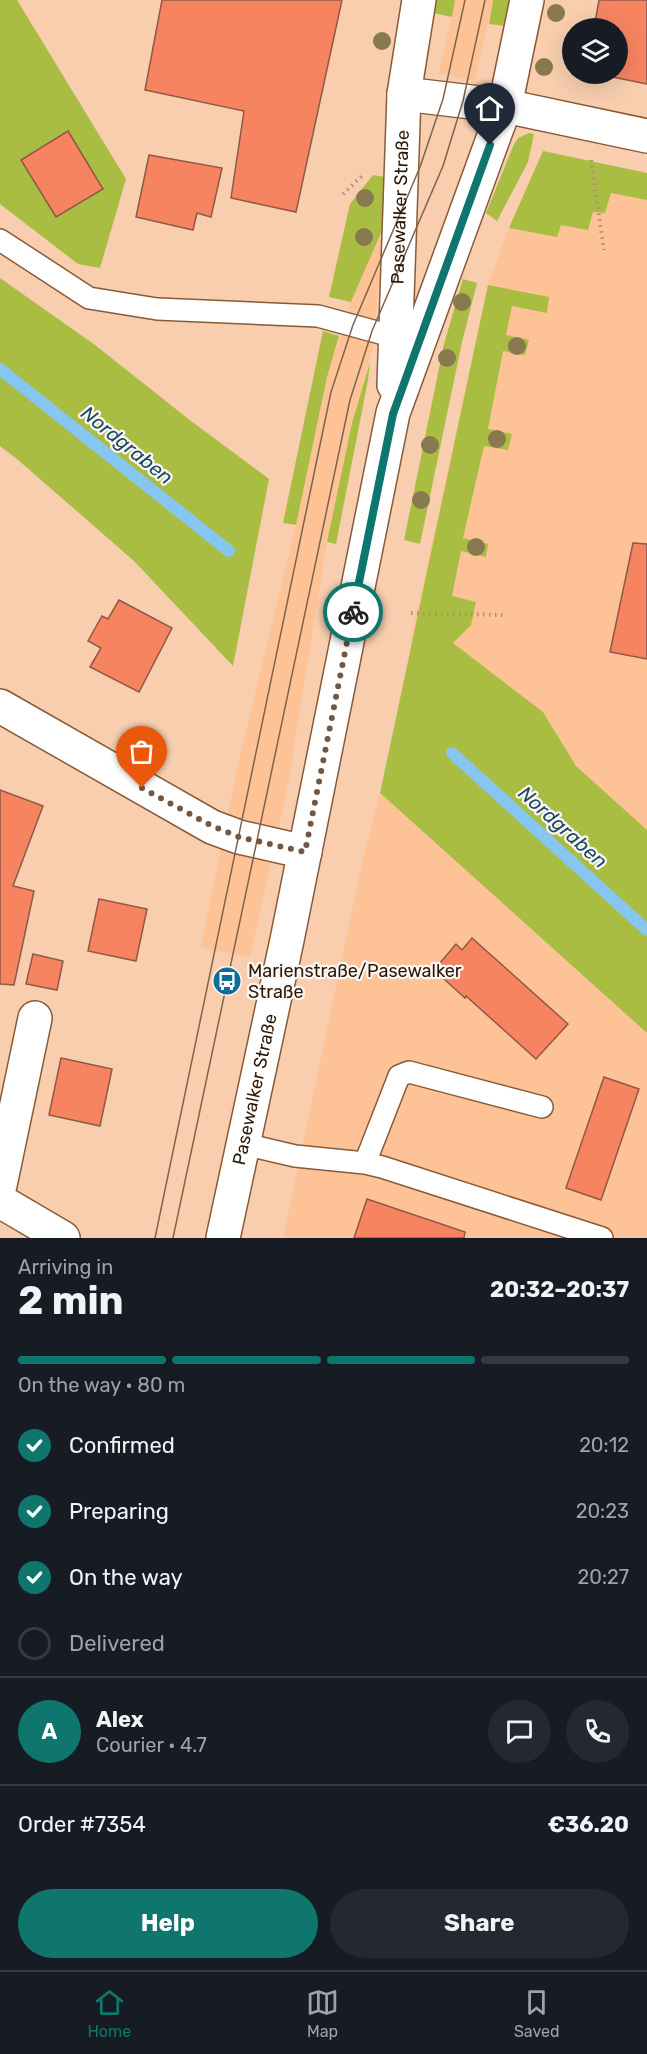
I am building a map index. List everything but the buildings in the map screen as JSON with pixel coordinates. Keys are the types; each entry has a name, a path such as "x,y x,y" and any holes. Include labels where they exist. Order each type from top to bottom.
{"main road":[{"name":"Pasewalker Straße","path":"393,414 404,94 419,0"},
{"name":"Pasewalker Straße","path":"223,1238 305,852 393,414 504,106 527,0"},
{"path":"404,94 504,106 647,136"},
{"path":"0,706 183,812 212,826 239,837 305,852"},
{"path":"0,1185 34,1018"},
{"path":"0,1201 63,1238"}],"lane":[{"path":"0,240 89,298 157,309 318,316 395,337"},
{"path":"364,1162 399,1076 409,1072 542,1107"},
{"path":"244,1144 295,1156 364,1162 602,1238"}],"path":[{"path":"591,156 604,250"},
{"path":"343,194 352,185"},
{"path":"411,613 503,615"}],"shaded area":[{"path":"455,0 493,0 475,81 439,73"},
{"path":"543,151 647,173 647,830 576,766 543,712 475,660 411,640 488,285 509,228"},
{"path":"384,226 373,347 352,423 326,547 288,785 250,958 201,947 239,760 296,525 327,377 351,302"},
{"path":"380,793 647,1033 647,1238 283,1238 362,863"}],"green space":[{"path":"0,0 17,0 126,179 100,268 78,264 0,204"},
{"path":"437,0 455,0 452,17 434,13"},
{"path":"493,0 511,0 505,26 489,24"},
{"path":"529,133 534,134 528,162 497,221 486,213 514,144 518,138"},
{"path":"543,151 647,173 647,200 611,193 605,213 593,212 588,230 561,225 557,237 509,228"},
{"path":"373,175 385,177 384,226 351,302 329,297 350,204"},
{"path":"0,278 95,345 269,479 233,666 134,561 0,446"},
{"path":"463,279 477,283 462,342 420,544 404,540 444,344"},
{"path":"488,285 549,297 547,313 512,306 506,335 529,340 525,355 503,351 488,429 512,434 508,450 484,446 463,538 488,544 486,557 461,551 452,596 476,602 471,625 453,643 543,712 576,766 647,830 647,1033 380,793"},
{"path":"323,331 339,336 327,377 296,525 283,523"},
{"path":"370,362 336,544 327,542 352,423"}],"waterway":[{"name":"Nordgraben","path":"0,369 229,551"},
{"name":"Nordgraben","path":"452,753 647,930"}],"tram line":[{"path":"155,1238 331,392 353,325 420,167 443,99 465,0"},
{"path":"173,1238 350,400 372,331 443,166 463,101 485,0"}],"way so far":[{"path":"142,788 183,812 239,837 305,852 353,612"}],"place":[{"name":"Marienstraße/Pasewalker Straße","path":"227,981"}],"route":[{"path":"353,612 393,414 490,145"}]}
